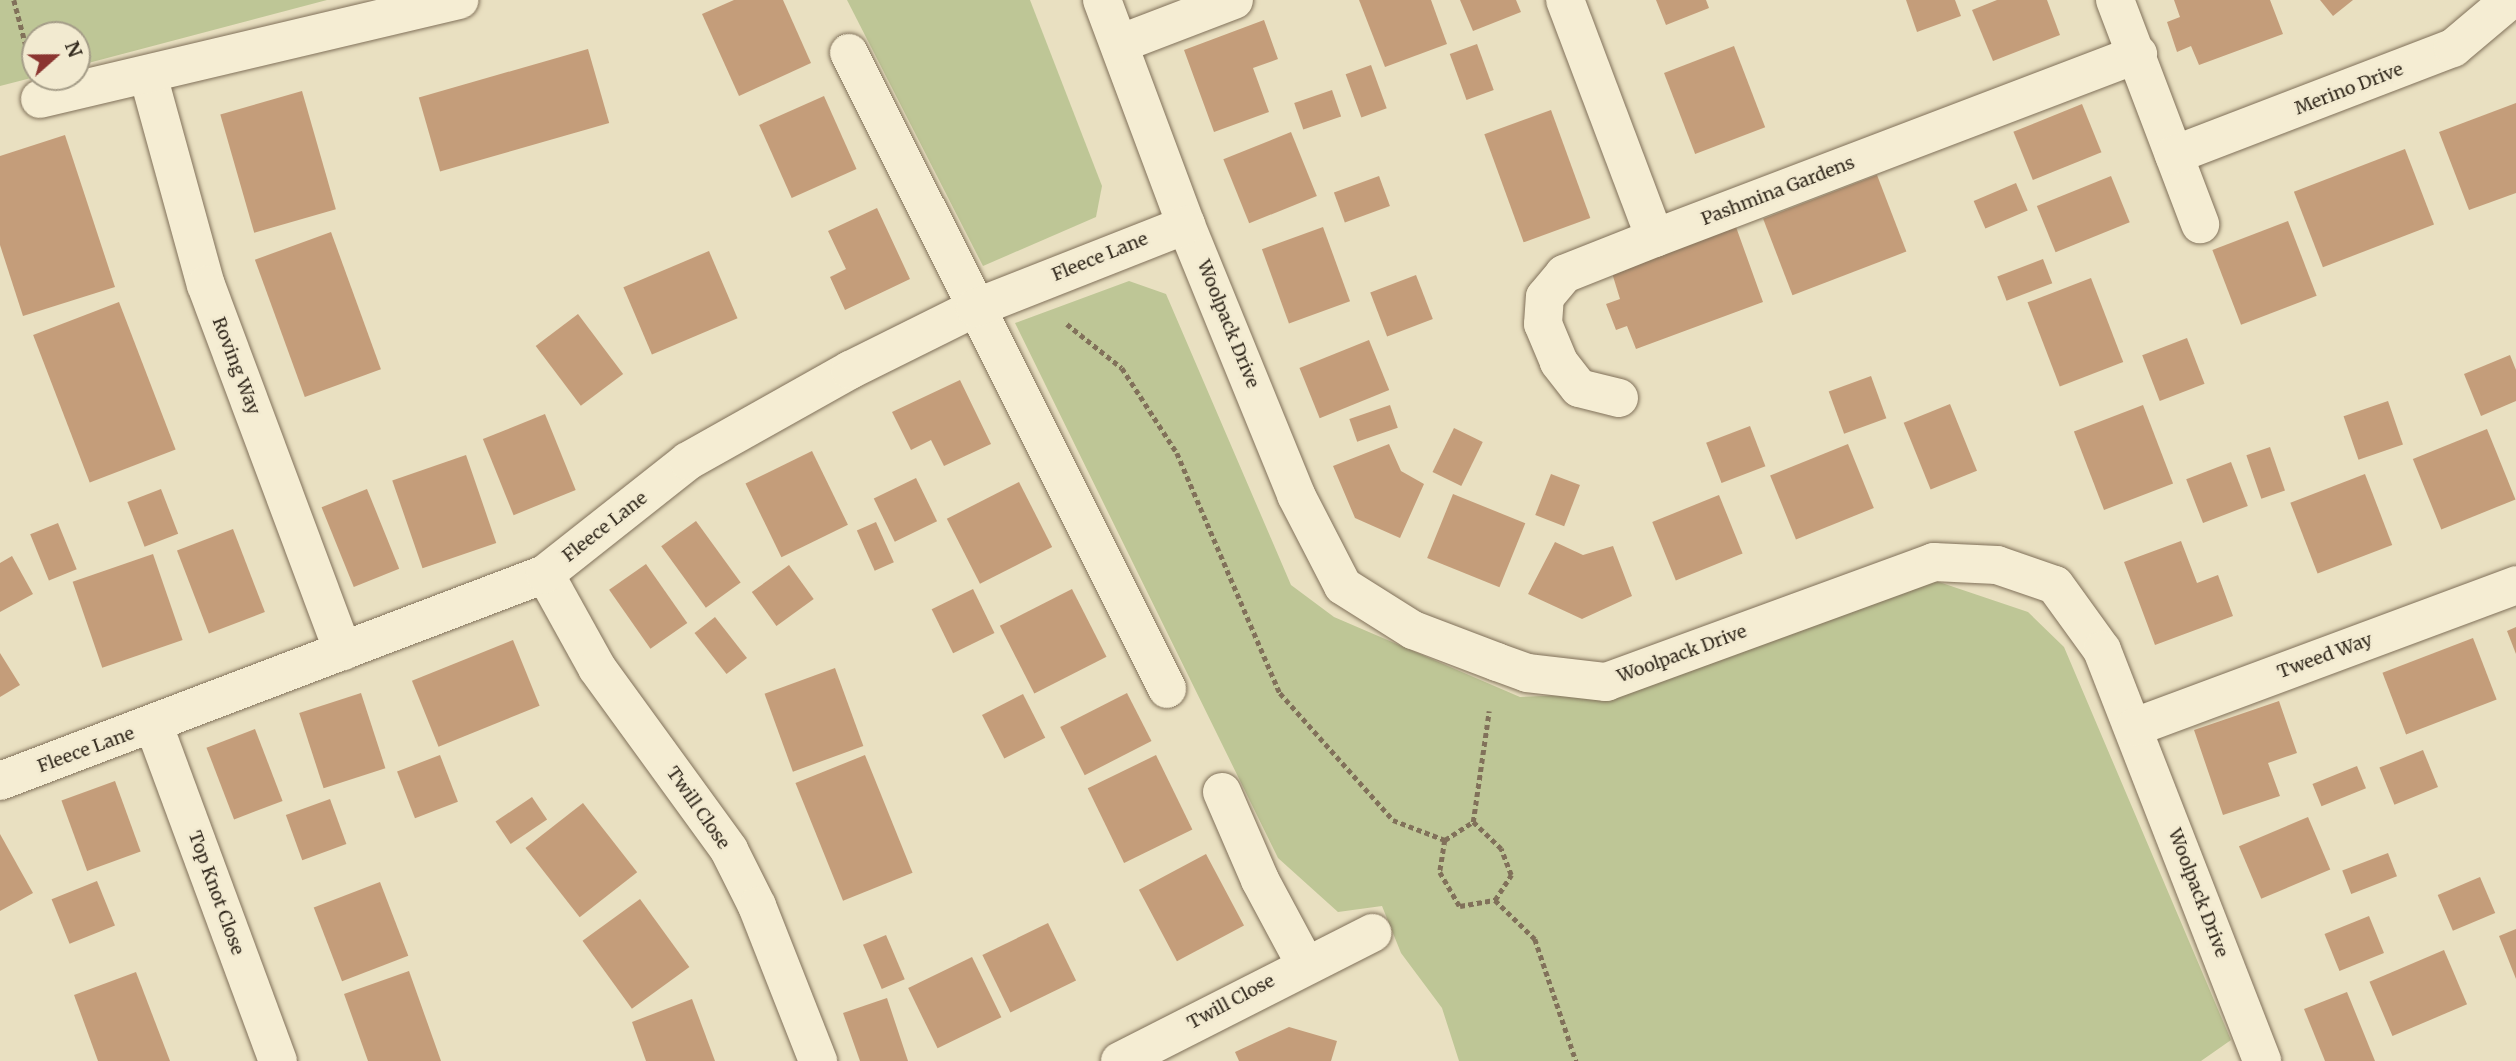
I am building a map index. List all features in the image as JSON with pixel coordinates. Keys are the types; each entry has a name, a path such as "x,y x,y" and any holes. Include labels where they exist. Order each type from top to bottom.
{"street":[{"path":"40,99 148,75 251,46 459,0"},
{"name":"Woolpack Drive","path":"1102,0 1186,225 1230,322 1296,495 1343,586 1413,630 1527,673 1606,682 1934,562 1997,565 2055,585 2102,650 2135,727 2262,1061"},
{"path":"1119,44 1234,0"},
{"path":"1566,0 1655,238"},
{"path":"2115,0 2138,54 2200,223"},
{"name":"Merino Drive","path":"2174,155 2453,48 2510,0"},
{"path":"849,53 1167,689"},
{"name":"Pashmina Gardens","path":"1619,398 1579,388 1559,362 1543,324 1545,297 1564,274 2138,54"},
{"name":"Roving Way","path":"148,75 206,285 344,651"},
{"name":"Fleece Lane","path":"0,781 154,726 545,574 688,461 850,370 975,308 1186,225"},
{"name":"Twill Close","path":"545,574 597,667 729,850 757,906 818,1061"},
{"name":"Tweed Way","path":"2135,727 2516,585"},
{"name":"Top Knot Close","path":"154,726 278,1061"},
{"path":"1222,792 1260,880 1306,964"},
{"name":"Twill Close","path":"1120,1061 1306,964 1372,933"}],"path":[{"path":"1023,288 1122,368 1177,453 1280,693 1393,820 1445,840"},
{"path":"1473,822 1501,849 1511,875 1495,900 1460,906 1440,872 1445,840 1473,822 1497,662"},
{"path":"1495,900 1535,939 1576,1061"}],"green space":[{"path":"0,0 327,0 91,62 91,21 21,21 21,81 0,86"},
{"path":"847,0 1030,0 1102,186 1096,217 983,266"},
{"path":"1129,281 1166,294 1291,585 1334,617 1520,697 1618,693 1936,581 2028,612 2064,647 2231,1040 2201,1061 1459,1061 1442,1008 1401,953 1382,906 1338,912 1278,858 1015,323"}],"building":[{"path":"734,0 783,0 811,63 739,96 702,14"},
{"path":"1359,0 1431,0 1447,44 1385,67"},
{"path":"1460,0 1516,0 1521,12 1473,31"},
{"path":"1656,0 1706,0 1709,8 1666,25"},
{"path":"1906,0 1955,0 1961,16 1917,32"},
{"path":"1997,0 2047,0 2060,35 1993,61 1972,10"},
{"path":"2174,0 2270,0 2283,34 2199,65 2191,46 2177,52 2167,22 2180,17"},
{"path":"2320,0 2353,0 2333,16"},
{"path":"1264,20 1278,59 1253,68 1269,112 1214,132 1184,50"},
{"path":"1477,44 1494,90 1467,100 1450,54"},
{"path":"1734,46 1765,127 1695,154 1664,73"},
{"path":"588,49 609,123 440,172 419,98"},
{"path":"1371,65 1387,108 1361,117 1346,74"},
{"path":"1332,90 1341,116 1303,129 1294,103"},
{"path":"302,91 336,209 254,233 220,114"},
{"path":"824,96 857,169 792,198 759,125"},
{"path":"2516,103 2516,193 2469,210 2439,132"},
{"path":"2082,104 2101,152 2033,180 2013,132"},
{"path":"1551,110 1590,218 1524,242 1484,134"},
{"path":"1291,132 1317,196 1249,223 1223,159"},
{"path":"65,135 115,287 23,316 0,245 0,156"},
{"path":"2405,149 2434,225 2323,267 2294,192"},
{"path":"1877,175 1906,252 1792,295 1763,219"},
{"path":"1379,176 1390,206 1345,222 1334,192"},
{"path":"2111,176 2130,222 2056,252 2037,206"},
{"path":"2016,183 2028,211 1985,229 1974,201"},
{"path":"877,208 910,279 845,310 830,277 846,269 828,231"},
{"path":"2288,221 2317,296 2241,325 2212,250"},
{"path":"1323,227 1350,301 1289,323 1262,249"},
{"path":"1736,227 1763,302 1636,349 1627,326 1616,330 1606,304 1620,299 1612,273"},
{"path":"331,232 381,369 305,397 255,260"},
{"path":"709,251 738,318 652,355 623,287"},
{"path":"2043,259 2052,283 2007,301 1997,277"},
{"path":"1416,275 1433,319 1387,336 1370,293"},
{"path":"2091,278 2123,362 2060,386 2028,302"},
{"path":"119,302 176,450 90,482 33,335"},
{"path":"578,314 623,374 581,406 536,346"},
{"path":"2187,338 2205,384 2160,401 2142,355"},
{"path":"1369,340 1389,390 1320,418 1299,368"},
{"path":"2510,355 2516,370 2516,401 2481,416 2464,374"},
{"path":"1871,376 1886,418 1844,434 1829,391"},
{"path":"960,380 991,444 944,466 931,440 911,450 892,412"},
{"path":"2388,401 2403,444 2359,460 2344,416"},
{"path":"1950,404 1977,471 1931,489 1904,423"},
{"path":"1390,405 1398,428 1357,442 1349,419"},
{"path":"2143,405 2173,483 2104,510 2074,432"},
{"path":"545,414 576,490 514,515 483,439"},
{"path":"1750,426 1765,466 1722,483 1706,443"},
{"path":"1454,428 1483,442 1461,486 1433,472"},
{"path":"2487,429 2515,499 2441,529 2413,459"},
{"path":"1389,444 1401,471 1424,484 1400,538 1355,518 1333,466"},
{"path":"1848,444 1874,508 1796,539 1770,475"},
{"path":"2270,447 2285,490 2261,499 2246,455"},
{"path":"812,451 848,525 781,557 745,483"},
{"path":"466,455 496,543 423,568 392,480"},
{"path":"2231,462 2248,506 2203,523 2186,479"},
{"path":"1551,474 1580,485 1564,526 1535,515"},
{"path":"2365,474 2392,545 2318,574 2290,503"},
{"path":"916,478 937,521 895,542 874,499"},
{"path":"1019,482 1052,547 980,584 947,519"},
{"path":"161,489 178,534 145,547 127,502"},
{"path":"367,489 399,569 354,587 322,507"},
{"path":"1453,494 1525,523 1499,587 1427,558"},
{"path":"1719,495 1743,553 1676,580 1652,522"},
{"path":"696,521 741,582 706,608 661,546"},
{"path":"876,522 894,562 875,571 857,531"},
{"path":"58,523 77,569 49,581 30,534"},
{"path":"233,529 265,612 209,634 177,551"},
{"path":"2181,541 2197,583 2218,575 2233,616 2155,645 2124,562"},
{"path":"1555,542 1583,555 1613,546 1632,596 1582,619 1528,594"},
{"path":"153,554 183,640 102,668 73,582"},
{"path":"12,556 33,594 0,612 0,563"},
{"path":"646,564 687,623 650,649 609,590"},
{"path":"789,565 814,599 776,626 752,592"},
{"path":"973,589 994,633 953,653 932,609"},
{"path":"1072,589 1107,657 1034,693 1000,626"},
{"path":"715,617 747,658 727,674 695,633"},
{"path":"2516,627 2516,654 2507,631"},
{"path":"2473,638 2497,700 2406,734 2382,673"},
{"path":"513,640 540,706 439,747 412,681"},
{"path":"0,653 20,685 0,697"},
{"path":"835,668 863,746 793,772 765,694"},
{"path":"361,693 385,768 324,788 299,713"},
{"path":"1127,693 1152,741 1085,775 1060,727"},
{"path":"1023,694 1045,738 1004,759 982,715"},
{"path":"2279,701 2297,753 2268,763 2280,796 2223,815 2194,730"},
{"path":"255,729 283,801 234,820 206,748"},
{"path":"2423,750 2438,787 2394,805 2379,768"},
{"path":"440,755 458,802 415,818 397,771"},
{"path":"865,755 913,873 843,901 795,783"},
{"path":"1156,755 1192,830 1124,863 1088,788"},
{"path":"2357,766 2366,788 2321,806 2312,784"},
{"path":"115,781 141,851 87,871 61,800"},
{"path":"532,797 547,819 511,844 496,822"},
{"path":"330,799 346,844 302,860 286,815"},
{"path":"583,803 637,872 580,917 525,848"},
{"path":"2308,817 2330,869 2261,899 2239,846"},
{"path":"0,834 33,893 0,911"},
{"path":"2388,853 2397,876 2351,894 2342,871"},
{"path":"1206,854 1244,926 1177,961 1139,890"},
{"path":"2480,877 2495,913 2453,931 2438,895"},
{"path":"97,881 115,926 70,944 52,899"},
{"path":"380,882 408,956 342,981 314,907"},
{"path":"640,899 689,967 632,1009 583,941"},
{"path":"2369,916 2384,953 2339,971 2324,934"},
{"path":"1048,923 1076,981 1010,1013 982,955"},
{"path":"2516,929 2516,979 2499,936"},
{"path":"886,935 905,979 882,989 863,945"},
{"path":"2444,950 2467,1004 2392,1036 2369,982"},
{"path":"972,957 1001,1017 938,1048 908,988"},
{"path":"409,971 441,1061 368,1061 344,994"},
{"path":"136,972 170,1061 98,1061 74,995"},
{"path":"2347,992 2375,1061 2325,1061 2304,1009"},
{"path":"887,998 908,1061 860,1061 843,1013"},
{"path":"692,999 715,1061 646,1061 632,1022"},
{"path":"1289,1027 1337,1041 1331,1061 1239,1061 1235,1052"}]}
